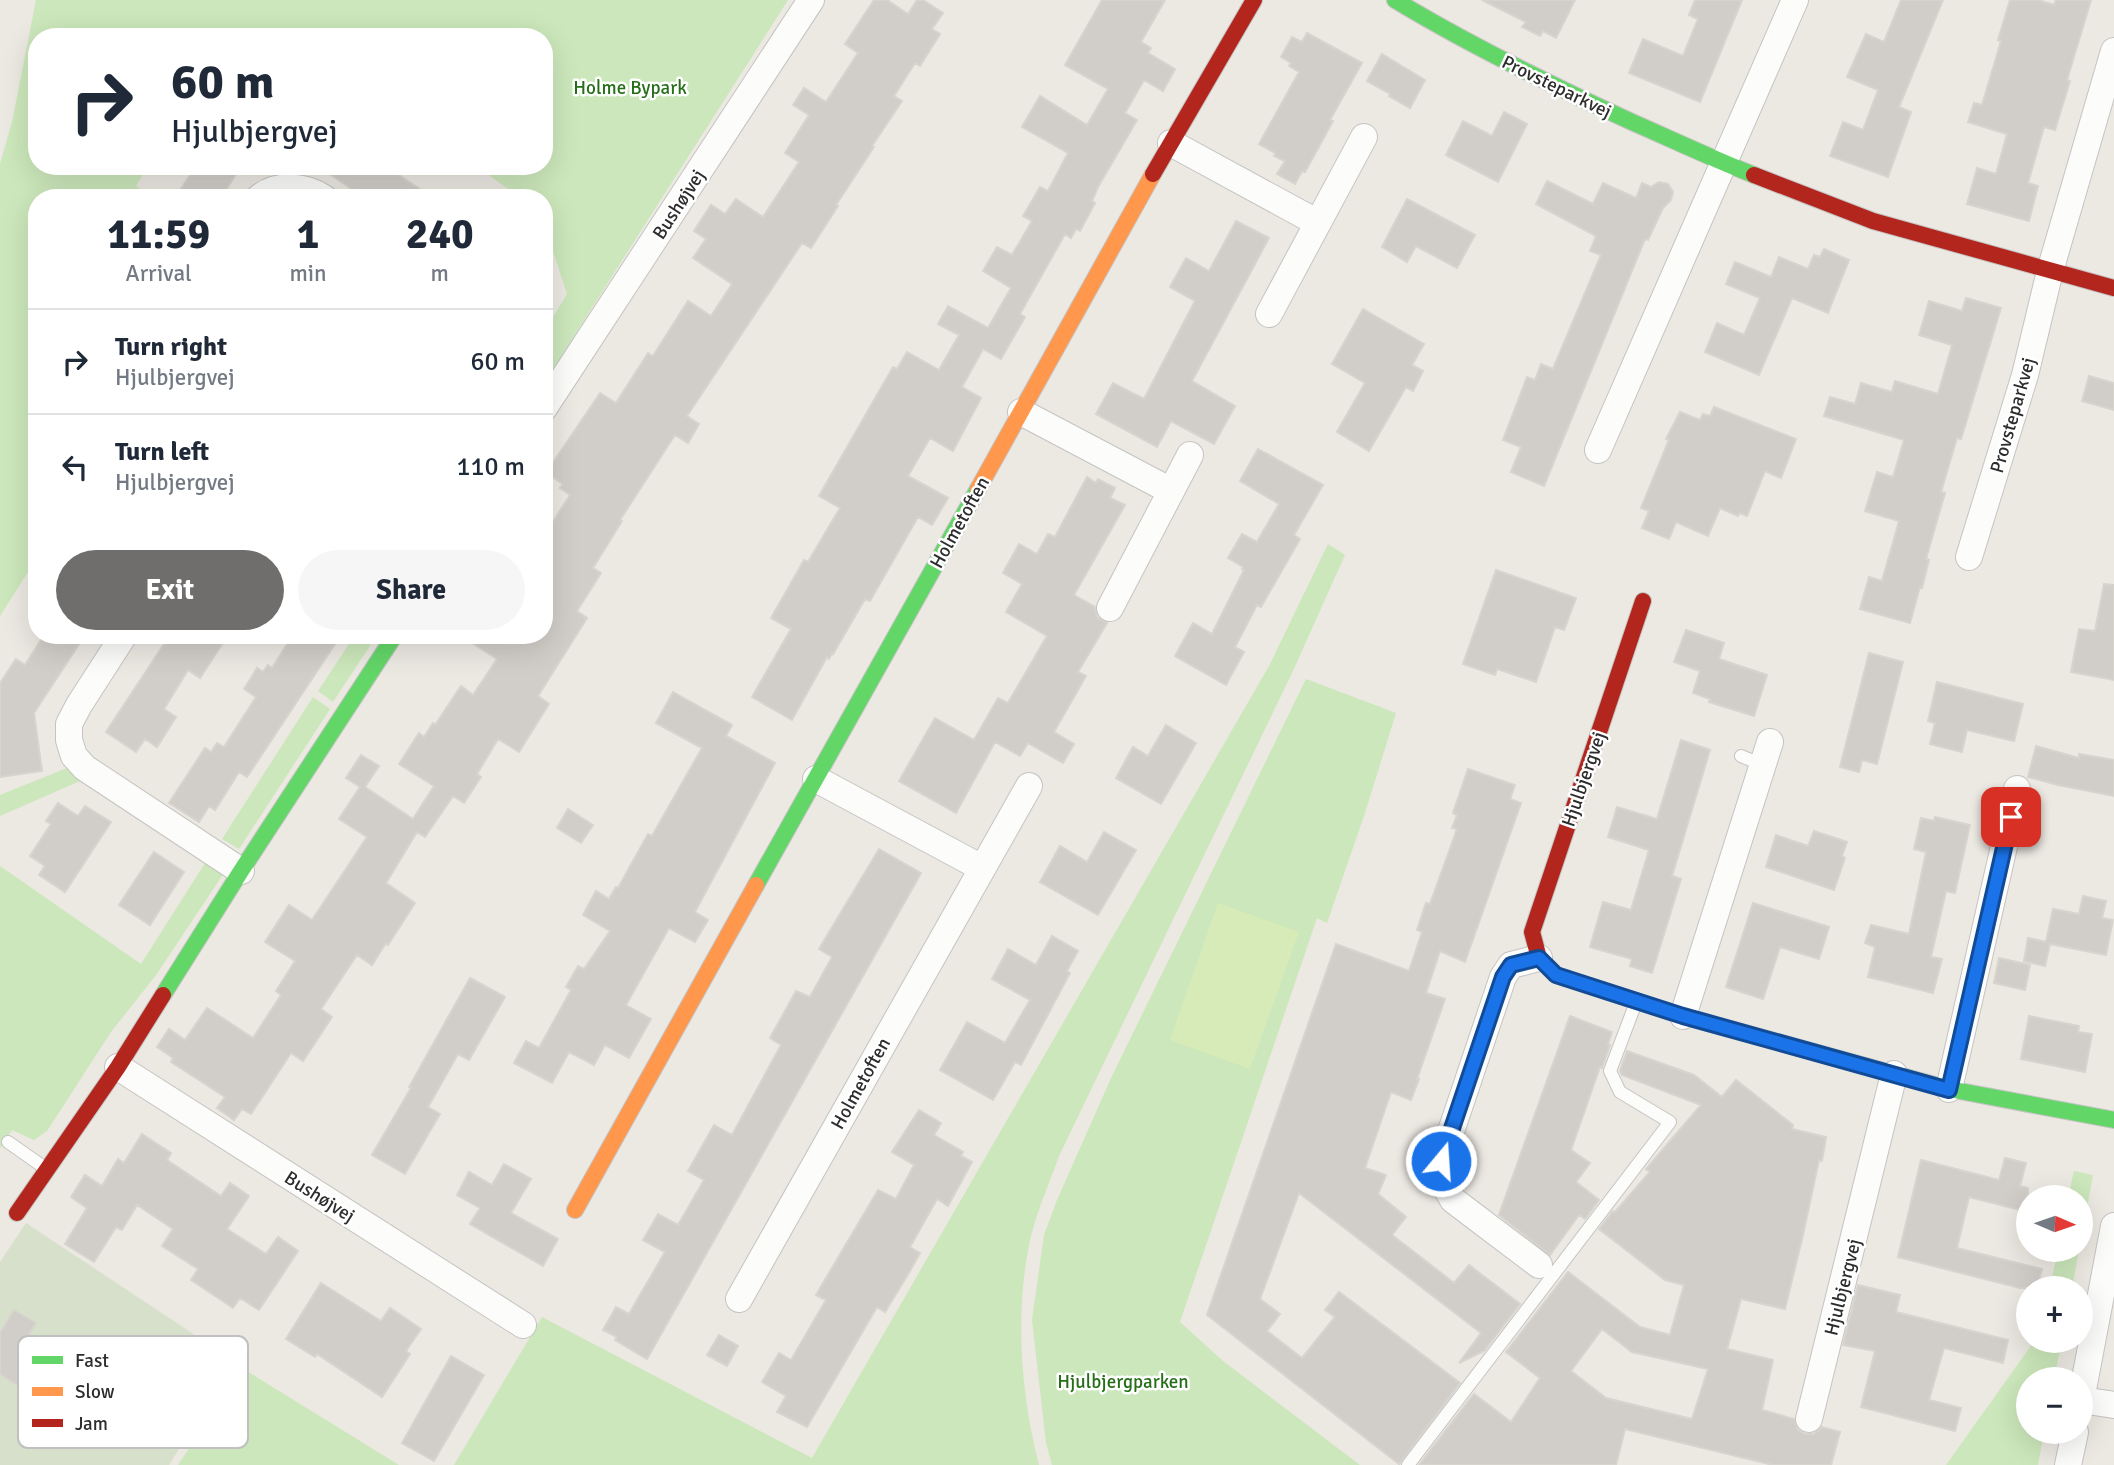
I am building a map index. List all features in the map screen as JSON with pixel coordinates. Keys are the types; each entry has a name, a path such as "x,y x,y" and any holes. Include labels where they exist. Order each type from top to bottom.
{"street":[{"name":"Bushøjvej","path":"553,394 811,0"},
{"name":"Holmetoften","path":"575,1210 1171,143 1254,0"},
{"name":"Provsteparkvej","path":"1395,0 1441,28 1559,89 1723,163 1873,221 2114,288"},
{"path":"1598,450 1795,0"},
{"name":"Provsteparkvej","path":"1969,557 2025,375 2050,271 2114,51"},
{"path":"1269,314 1364,137"},
{"path":"1171,143 1318,223"},
{"path":"275,189 302,189"},
{"path":"1021,412 1171,491"},
{"path":"1110,608 1191,455"},
{"name":"Hjulbjergvej","path":"1539,958 1532,932 1643,601"},
{"path":"118,644 69,724 69,740 74,756 85,768 241,871"},
{"path":"17,1213 118,1067 241,871 389,644"},
{"path":"1683,1016 1758,754"},
{"path":"816,779 982,868"},
{"name":"Holmetoften","path":"739,1299 1029,786"},
{"path":"1949,1090 2017,789"},
{"path":"1539,1265 1453,1200 1443,1182 1441,1161 1503,977 1511,965 1539,958 1556,975 1683,1016 1949,1090 2114,1120"},
{"name":"Bushøjvej","path":"118,1067 523,1325"},
{"name":"Hjulbjergvej","path":"1809,1419 1894,1074"},
{"path":"2087,1367 2114,1226"},
{"path":"2093,1402 2114,1405"},
{"path":"2068,1465 2072,1444"}],"lane":[{"path":"1408,1465 1670,1122 1620,1092 1610,1071 1636,1001"},
{"path":"8,1142 48,1170"}],"green space":[{"name":"Holme Bypark","path":"36,0 788,0 553,369 553,317 567,294 553,251 553,189 508,189 489,175 553,175 553,28 30,28"},
{"name":"Holme Bypark","path":"28,41 28,175 143,175 136,186 140,189 28,189 28,572 0,616 0,164 12,122"},
{"path":"1328,544 1345,555 1292,673 1059,1156 1032,1232 1026,1260 1021,1319 1027,1408 1039,1465 454,1465 542,1317 812,1458 1269,666"},
{"path":"349,644 371,644 333,702 318,691"},
{"name":"Hjulbjergparken","path":"1306,679 1396,713 1327,923 1317,918 1180,1322 1223,1361 1360,1465 1052,1465 1046,1443 1032,1320 1044,1235 1112,1076"},
{"path":"313,697 330,709 239,849 222,839"},
{"path":"67,768 80,781 0,816 0,795"},
{"path":"205,863 224,873 156,975 111,1032 47,1131 34,1140 12,1130 0,1148 0,866 141,964"},
{"path":"1218,903 1299,932 1250,1069 1170,1040"},
{"path":"2074,1171 2093,1175 2091,1185 2071,1185"},
{"path":"26,1223 196,1336 18,1336 18,1448 180,1448 169,1465 0,1465 0,1262"},
{"path":"2055,1262 2077,1262 2074,1276 2053,1276"},
{"path":"2026,1353 2059,1353 2057,1367 2016,1367 2016,1444 2042,1444 2038,1465 1946,1465"},
{"path":"248,1372 399,1465 178,1465 189,1448 248,1448"}],"building":[{"path":"874,0 887,0 908,14 917,0 923,0 943,13 932,29 940,34 920,66 915,63 894,96 902,101 836,205 838,206 811,248 802,243 687,416 699,424 688,443 675,435 620,520 622,521 593,568 601,573 577,611 587,618 538,696 549,704 519,752 498,739 477,774 481,777 464,803 453,796 425,837 417,832 386,883 415,903 372,965 357,955 321,1009 332,1017 303,1061 291,1053 251,1114 242,1109 234,1120 217,1108 225,1097 171,1062 173,1058 157,1047 169,1029 185,1040 207,1008 253,1038 281,995 276,991 295,961 265,942 289,905 312,920 367,837 339,819 360,787 346,778 361,755 379,766 365,787 413,819 434,786 399,764 419,733 424,737 433,723 435,725 461,686 473,695 497,659 474,644 553,644 553,522 570,495 560,488 563,484 553,478 553,463 600,393 616,403 648,353 653,356 688,301 711,316 732,284 693,258 706,239 694,231 711,205 725,214 736,199 763,217 799,162 785,153 809,115 793,105 804,88 826,102 858,53 845,44"},
{"path":"1102,0 1165,0 1141,42 1151,48 1148,53 1175,69 1163,91 1144,80 1125,113 1137,120 1098,187 1092,201 1095,203 1080,231 1076,229 1071,238 1065,234 1020,314 1025,317 1001,359 983,349 962,387 981,398 953,451 930,438 908,476 948,498 932,525 918,517 870,601 865,599 833,654 829,659 827,657 792,720 752,697 791,629 771,618 804,560 808,562 840,508 819,496 893,367 897,369 907,352 939,370 959,335 938,324 948,306 988,328 1011,288 983,271 997,247 1012,255 1032,221 1023,216 1040,187 1048,191 1068,153 1022,127 1040,96 1087,125 1108,89 1065,65"},
{"path":"1482,0 1575,0 1556,38 1543,31 1540,36 1522,27 1526,22"},
{"path":"1695,0 1742,0 1700,102 1629,73 1643,39 1683,56 1698,19 1689,15"},
{"path":"1901,0 1943,0 1899,107 1911,112 1888,177 1830,156 1843,122 1863,130 1878,90 1847,77 1866,34 1884,42"},
{"path":"2010,0 2038,0 2054,5 2056,0 2091,0 2055,130 2044,127 2028,183 2038,186 2029,221 1967,204 1977,168 1996,174 2007,134 1968,122 1974,103 1982,105"},
{"path":"1307,33 1362,63 1305,172 1302,171 1295,184 1277,174 1285,161 1259,144 1299,72 1281,57 1292,37 1302,42"},
{"path":"1382,54 1425,80 1410,108 1367,81"},
{"path":"1504,112 1527,124 1498,182 1446,155 1463,121 1492,136"},
{"path":"190,175 235,175 227,189 181,189"},
{"path":"331,175 398,175 420,189 352,189"},
{"path":"1547,181 1593,204 1603,183 1636,198 1642,183 1651,187 1659,182 1668,184 1673,192 1648,240 1645,239 1544,486 1511,472 1521,447 1503,440 1527,377 1535,380 1541,364 1553,369 1601,255 1590,251 1596,236 1536,204"},
{"path":"1407,199 1475,235 1457,268 1416,246 1407,262 1382,247"},
{"path":"1236,221 1269,238 1192,381 1235,406 1214,444 1171,421 1157,447 1096,414 1113,383 1144,399 1195,301 1170,287 1186,258 1209,271"},
{"path":"1824,249 1849,260 1828,313 1792,298 1759,375 1705,352 1717,323 1744,335 1760,298 1726,284 1735,262 1771,277 1779,257 1808,269 1814,255 1820,257"},
{"path":"1966,298 2001,308 1961,439 1957,438 1941,492 1945,493 1926,559 1929,560 1922,588 1920,587 1910,623 1860,609 1869,577 1882,581 1899,521 1865,511 1877,472 1893,477 1904,440 1824,416 1830,397 1855,404 1861,383 1892,392 1895,381 1938,394 1952,345 1919,335 1929,301 1962,311"},
{"path":"1363,309 1424,344 1412,365 1423,371 1413,391 1406,387 1369,451 1337,432 1365,383 1332,364"},
{"path":"2089,376 2114,383 2114,410 2082,401"},
{"path":"1714,407 1796,439 1781,478 1765,471 1747,516 1740,513 1738,516 1720,508 1708,536 1676,522 1669,539 1642,528 1649,511 1641,508 1669,440 1666,439 1680,412 1700,420 1703,414 1710,416"},
{"path":"1258,449 1323,485 1294,535 1300,539 1261,607 1257,605 1235,647 1244,652 1226,685 1175,656 1193,623 1212,634 1244,570 1228,558 1242,534 1257,542 1279,504 1240,481"},
{"path":"1087,477 1096,483 1098,479 1115,488 1110,498 1125,505 1074,595 1095,607 1097,617 1107,623 1078,672 1086,676 1054,732 1074,744 1063,763 1028,743 1020,756 995,742 956,813 899,781 935,718 974,740 998,698 1008,703 1047,636 1006,612 1022,584 1003,573 1019,544 1037,554 1048,534 1055,537"},
{"path":"1496,570 1576,598 1564,630 1555,627 1536,682 1497,669 1495,675 1463,664"},
{"path":"2104,584 2114,585 2114,680 2071,672 2079,629 2095,631"},
{"path":"1686,630 1724,643 1719,659 1767,675 1754,716 1709,702 1710,699 1693,693 1700,671 1674,662"},
{"path":"38,644 79,644 34,713 42,771 0,777 0,683 16,659 25,665"},
{"path":"164,644 222,644 200,678 188,670 164,709 176,717 157,747 145,739 136,752 106,732"},
{"path":"287,644 335,644 247,777 239,772 215,810 209,806 199,822 169,803 205,748 211,752 217,743 224,747 256,697 244,689 257,668 263,672 268,665 272,668"},
{"path":"1869,653 1903,662 1877,764 1862,760 1859,772 1840,767"},
{"path":"1937,682 2023,704 2014,741 1967,730 1962,752 1930,744 1935,723 1928,721"},
{"path":"673,692 732,725 726,736 775,763 695,912 708,920 695,942 669,928 626,1005 651,1019 629,1058 605,1045 594,1065 569,1052 552,1083 514,1063 526,1041 539,1048 571,990 566,987 578,966 584,969 610,931 583,915 596,891 609,899 616,887 618,888 648,834 652,836 702,748 656,723"},
{"path":"1166,725 1196,743 1161,804 1116,778 1133,747 1148,756"},
{"path":"1681,740 1710,750 1672,876 1681,879 1652,973 1630,966 1632,959 1590,947 1603,902 1631,910 1649,850 1608,837 1617,807 1657,819"},
{"path":"2036,746 2079,758 2079,754 2114,760 2114,796 2028,777"},
{"path":"1468,769 1515,785 1510,799 1521,803 1465,962 1440,951 1426,993 1445,999 1419,1079 1411,1100 1391,1092 1365,1168 1386,1175 1378,1194 1406,1217 1392,1235 1454,1283 1469,1265 1520,1304 1484,1351 1459,1363 1481,1333 1299,1193 1260,1299 1280,1314 1267,1331 1302,1358 1335,1317 1325,1310 1339,1292 1460,1383 1399,1464 1207,1315 1336,944 1409,971 1422,932 1417,930 1426,903 1430,904 1457,829 1452,828 1457,815 1453,813"},
{"path":"58,803 78,816 85,806 111,822 65,892 39,875 45,866 30,856 51,824 46,821"},
{"path":"568,809 593,825 581,843 557,828"},
{"path":"1935,817 1970,825 1955,893 1946,891 1931,957 1942,959 1933,993 1868,977 1875,947 1865,943 1871,925 1909,934 1926,852 1914,849 1921,818 1934,821"},
{"path":"1814,831 1847,842 1842,856 1845,858 1834,890 1766,867 1776,835 1808,846"},
{"path":"1104,832 1136,850 1098,915 1040,882 1060,846 1087,862"},
{"path":"879,849 921,873 647,1359 603,1330 616,1307 629,1314 665,1252 643,1240 658,1214 678,1225 704,1180 688,1171 714,1125 732,1135 781,1045 770,1038 796,991 810,997 832,957 819,949"},
{"path":"154,852 184,872 150,925 119,905"},
{"path":"2083,896 2106,901 2102,918 2113,920 2106,955 2050,944 2045,966 2024,961 2028,938 2046,942 2053,909 2079,914"},
{"path":"1753,903 1829,927 1819,959 1780,947 1763,999 1726,987"},
{"path":"1052,936 1078,951 1067,971 1070,973 1021,1065 1015,1062 993,1100 940,1070 967,1022 1005,1043 1030,1000 992,979 1008,949 1036,965"},
{"path":"1999,958 2030,965 2025,990 1994,983"},
{"path":"470,978 505,997 469,1060 458,1054 428,1107 440,1114 405,1174 372,1155"},
{"path":"1570,1016 1612,1032 1608,1044 1610,1045 1571,1150 1590,1163 1576,1182 1599,1200 1585,1219 1579,1215 1550,1255 1499,1215"},
{"path":"2029,1016 2079,1026 2078,1032 2092,1034 2085,1072 2021,1059"},
{"path":"1627,1051 1694,1075 1722,1097 1736,1080 1793,1125 1792,1129 1826,1137 1785,1309 1741,1299 1727,1349 1773,1360 1762,1410 1794,1419 1798,1430 1805,1434 1814,1434 1822,1427 1840,1432 1831,1465 1773,1465 1625,1429 1616,1465 1419,1465 1474,1394 1511,1422 1540,1378 1506,1352 1568,1272 1640,1327 1670,1335 1684,1285 1665,1280 1599,1229 1650,1172 1646,1169 1701,1105 1622,1075 1620,1071","holes":["1602,1329 1632,1352 1708,1369 1692,1419 1606,1398 1571,1371"]},
{"path":"919,1110 941,1123 934,1135 963,1152 961,1156 972,1162 948,1206 937,1199 910,1247 920,1253 910,1271 885,1312 877,1307 807,1427 777,1412 786,1396 762,1382 779,1353 791,1360 826,1300 816,1295 878,1190 896,1199 914,1165 892,1152"},
{"path":"142,1134 171,1153 167,1160 221,1196 230,1183 249,1196 227,1229 266,1254 278,1237 298,1251 259,1310 240,1298 233,1308 191,1280 198,1269 162,1246 173,1229 137,1205 122,1230 116,1227 94,1262 65,1244 87,1208 71,1197 85,1175 102,1186 118,1159 124,1163"},
{"path":"2005,1158 2026,1163 2020,1185 2016,1185 2016,1209 1969,1197 1957,1248 2042,1269 2040,1276 2016,1276 2016,1287 1898,1257 1921,1160 1999,1180"},
{"path":"504,1164 531,1179 511,1213 558,1239 543,1266 470,1224 480,1208 457,1195 469,1172 492,1185"},
{"path":"321,1283 381,1321 390,1308 421,1329 406,1351 410,1354 382,1397 317,1354 315,1357 286,1339"},
{"path":"1858,1285 1900,1295 1896,1312 2008,1340 2003,1363 1944,1348 1929,1400 1961,1408 1955,1431 1861,1407 1875,1351 1843,1345"},
{"path":"14,1310 36,1323 28,1336 18,1336 18,1385 0,1374 0,1333"},
{"path":"719,1335 738,1346 727,1366 707,1355"},
{"path":"451,1356 484,1375 434,1461 402,1443"}],"traffic: fast":[{"path":"1395,0 1541,79 1754,175"},
{"path":"756,885 978,489"},
{"path":"163,995 389,644"},
{"path":"1608,992 1683,1016 1949,1089 2114,1120"}],"traffic: slow":[{"path":"978,489 1153,174"},
{"path":"575,1210 756,885"}],"traffic: jam":[{"path":"1153,174 1254,0"},
{"path":"1754,175 1873,221 2114,288"},
{"path":"1608,992 1556,975 1539,958 1532,932 1643,601"},
{"path":"17,1213 118,1067 163,995"}],"route":[{"path":"1441,1161 1503,977 1511,965 1539,958 1556,975 1683,1016 1949,1090 2011,817"}]}
